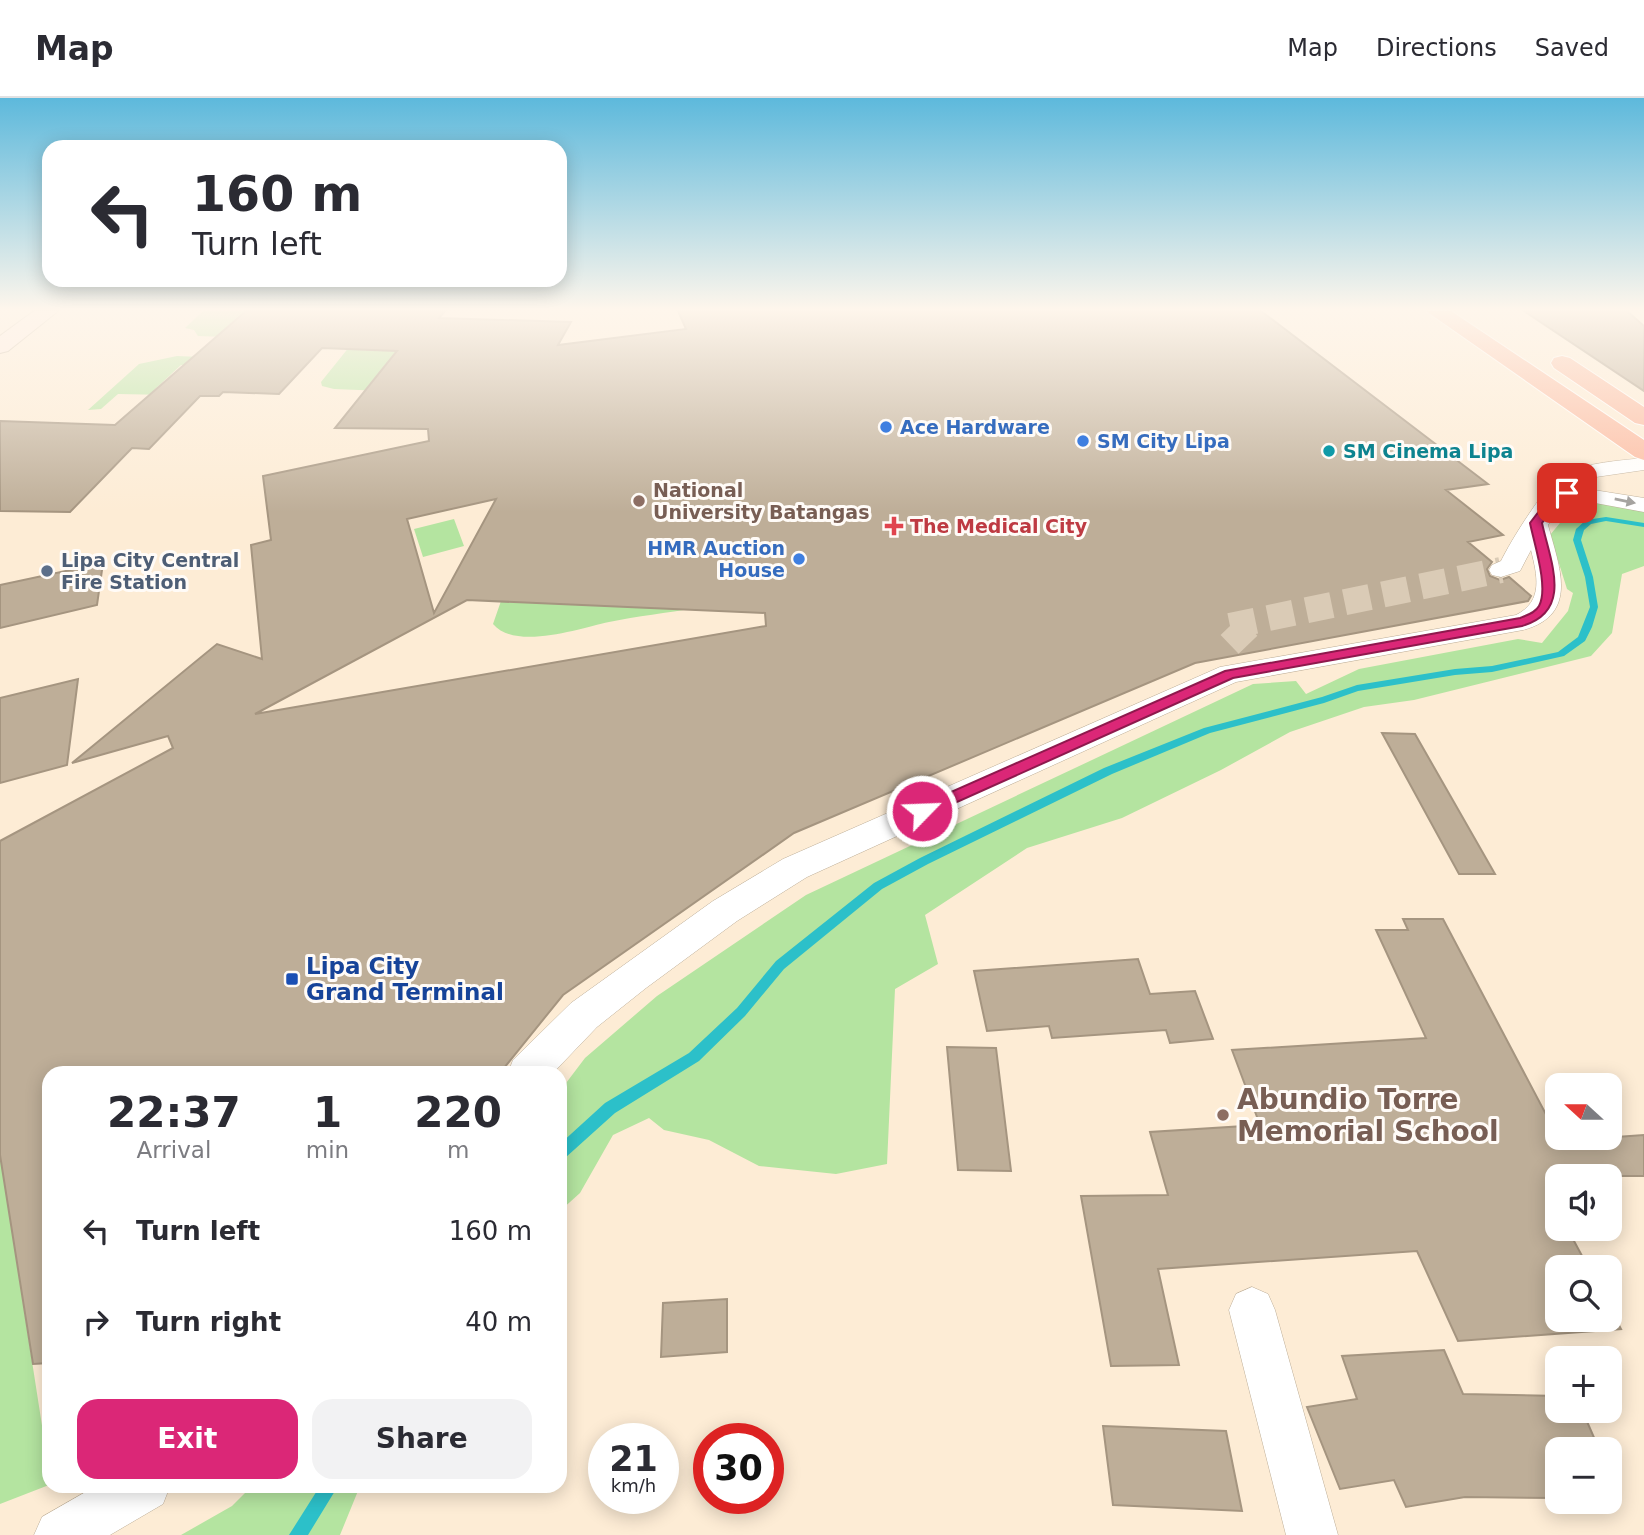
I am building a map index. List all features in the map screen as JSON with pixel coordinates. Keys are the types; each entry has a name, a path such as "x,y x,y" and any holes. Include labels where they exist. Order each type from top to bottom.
{"highway":[{"path":"1535,378 1644,452"},
{"path":"1585,378 1644,418"}],"street":[{"path":"1501,570 1511,566 1526,534 1565,483 1577,475 1644,464"},
{"path":"1557,495 1579,493 1644,505"},
{"path":"534,1066 575,1023 633,977 725,911 795,868 1202,684 1272,658 1522,622 1537,616 1546,606 1549,593 1536,525 1538,519"},
{"path":"1252,1310 1312,1535"},
{"path":"60,1535 133,1493"}],"green space":[{"path":"123,378 167,378 154,390 196,392 168,395 118,394 101,409 88,410"},
{"path":"324,378 394,378 384,391 334,389 322,386"},
{"path":"1586,499 1644,512 1644,566 1622,574 1612,633 1591,656 1414,700 1364,707 1290,732 1221,770 1122,818 1027,848 925,915 938,964 895,989 887,1164 836,1174 759,1166 709,1140 664,1130 649,1118 613,1135 580,1193 567,1205 567,1082 585,1058 657,996 806,895 1253,684 1296,681 1306,694 1359,669 1518,639 1542,643 1568,611 1573,593 1567,589 1550,535 1579,500"},
{"path":"454,519 464,546 423,557 414,529"},
{"path":"501,601 696,608 532,637 503,632 493,624"},
{"path":"0,1155 42,1426 42,1488 0,1504"},
{"path":"245,1493 357,1493 340,1535 181,1535 232,1506"}],"building":[{"path":"169,378 294,378 279,394 223,392 219,396 200,396 149,449 132,448 70,512 0,511 0,421 115,425"},
{"path":"375,378 1349,378 1488,484 1446,490 1503,535 1468,542 1492,562 1487,569 1490,576 1500,580 1509,577 1531,596 1528,601 1195,663 794,833 563,995 506,1066 42,1066 42,1363 33,1364 0,1155 0,841 173,748 168,736 72,763 217,644 262,659 251,545 271,540 263,476 429,441 428,429 335,428","holes":["496,499 434,613 407,519","467,600 765,613 766,626 255,714"]},
{"path":"1625,378 1644,378 1644,391"},
{"path":"103,563 97,605 0,628 0,585"},
{"path":"78,679 67,765 0,783 0,698"},
{"path":"1382,733 1415,734 1495,874 1459,874"},
{"path":"1403,919 1443,919 1545,1113 1545,1150 1622,1150 1622,1137 1644,1135 1644,1176 1622,1176 1622,1164 1545,1164 1545,1241 1574,1241 1582,1255 1545,1255 1545,1332 1580,1332 1458,1341 1417,1251 1158,1269 1179,1365 1111,1366 1081,1196 1168,1195 1150,1132 1260,1125 1232,1050 1426,1038 1376,930 1408,930"},
{"path":"1138,959 1150,994 1195,991 1213,1039 1170,1043 1166,1030 1052,1038 1049,1026 987,1031 974,971"},
{"path":"947,1047 996,1048 1011,1171 958,1170"},
{"path":"727,1299 727,1352 661,1357 663,1303"},
{"path":"1444,1350 1463,1394 1545,1396 1545,1423 1588,1423 1594,1437 1545,1437 1545,1498 1465,1497 1406,1507 1394,1480 1340,1489 1307,1407 1357,1399 1342,1356"},
{"path":"1103,1426 1226,1431 1242,1511 1113,1505"}],"waterway":[{"path":"567,1147 610,1108 694,1057 741,1012 780,965 878,886 1108,771 1207,730 1324,700 1357,688 1455,672 1492,669 1561,654 1582,639 1594,607 1589,577 1577,540 1580,529 1589,522 1606,519 1644,525"},
{"path":"298,1535 325,1493"}],"tunnel":[{"path":"1255,652 1230,626 1501,570"}],"place":[{"name":"Ace Hardware","path":"886,427"},
{"name":"SM City Lipa","path":"1083,441"},
{"name":"SM Cinema Lipa","path":"1329,451"},
{"name":"National University Batangas","path":"639,501"},
{"name":"The Medical City","path":"894,526"},
{"name":"HMR Auction House","path":"799,559"},
{"name":"Lipa City Central Fire Station","path":"47,571"},
{"name":"Lipa City Grand Terminal","path":"292,979"},
{"name":"Abundio Torre Memorial School","path":"1223,1115"}],"route":[{"path":"922,811 1202,684 1230,674 1522,622 1537,616 1546,606 1549,586 1536,523 1557,495 1567,493"}]}
